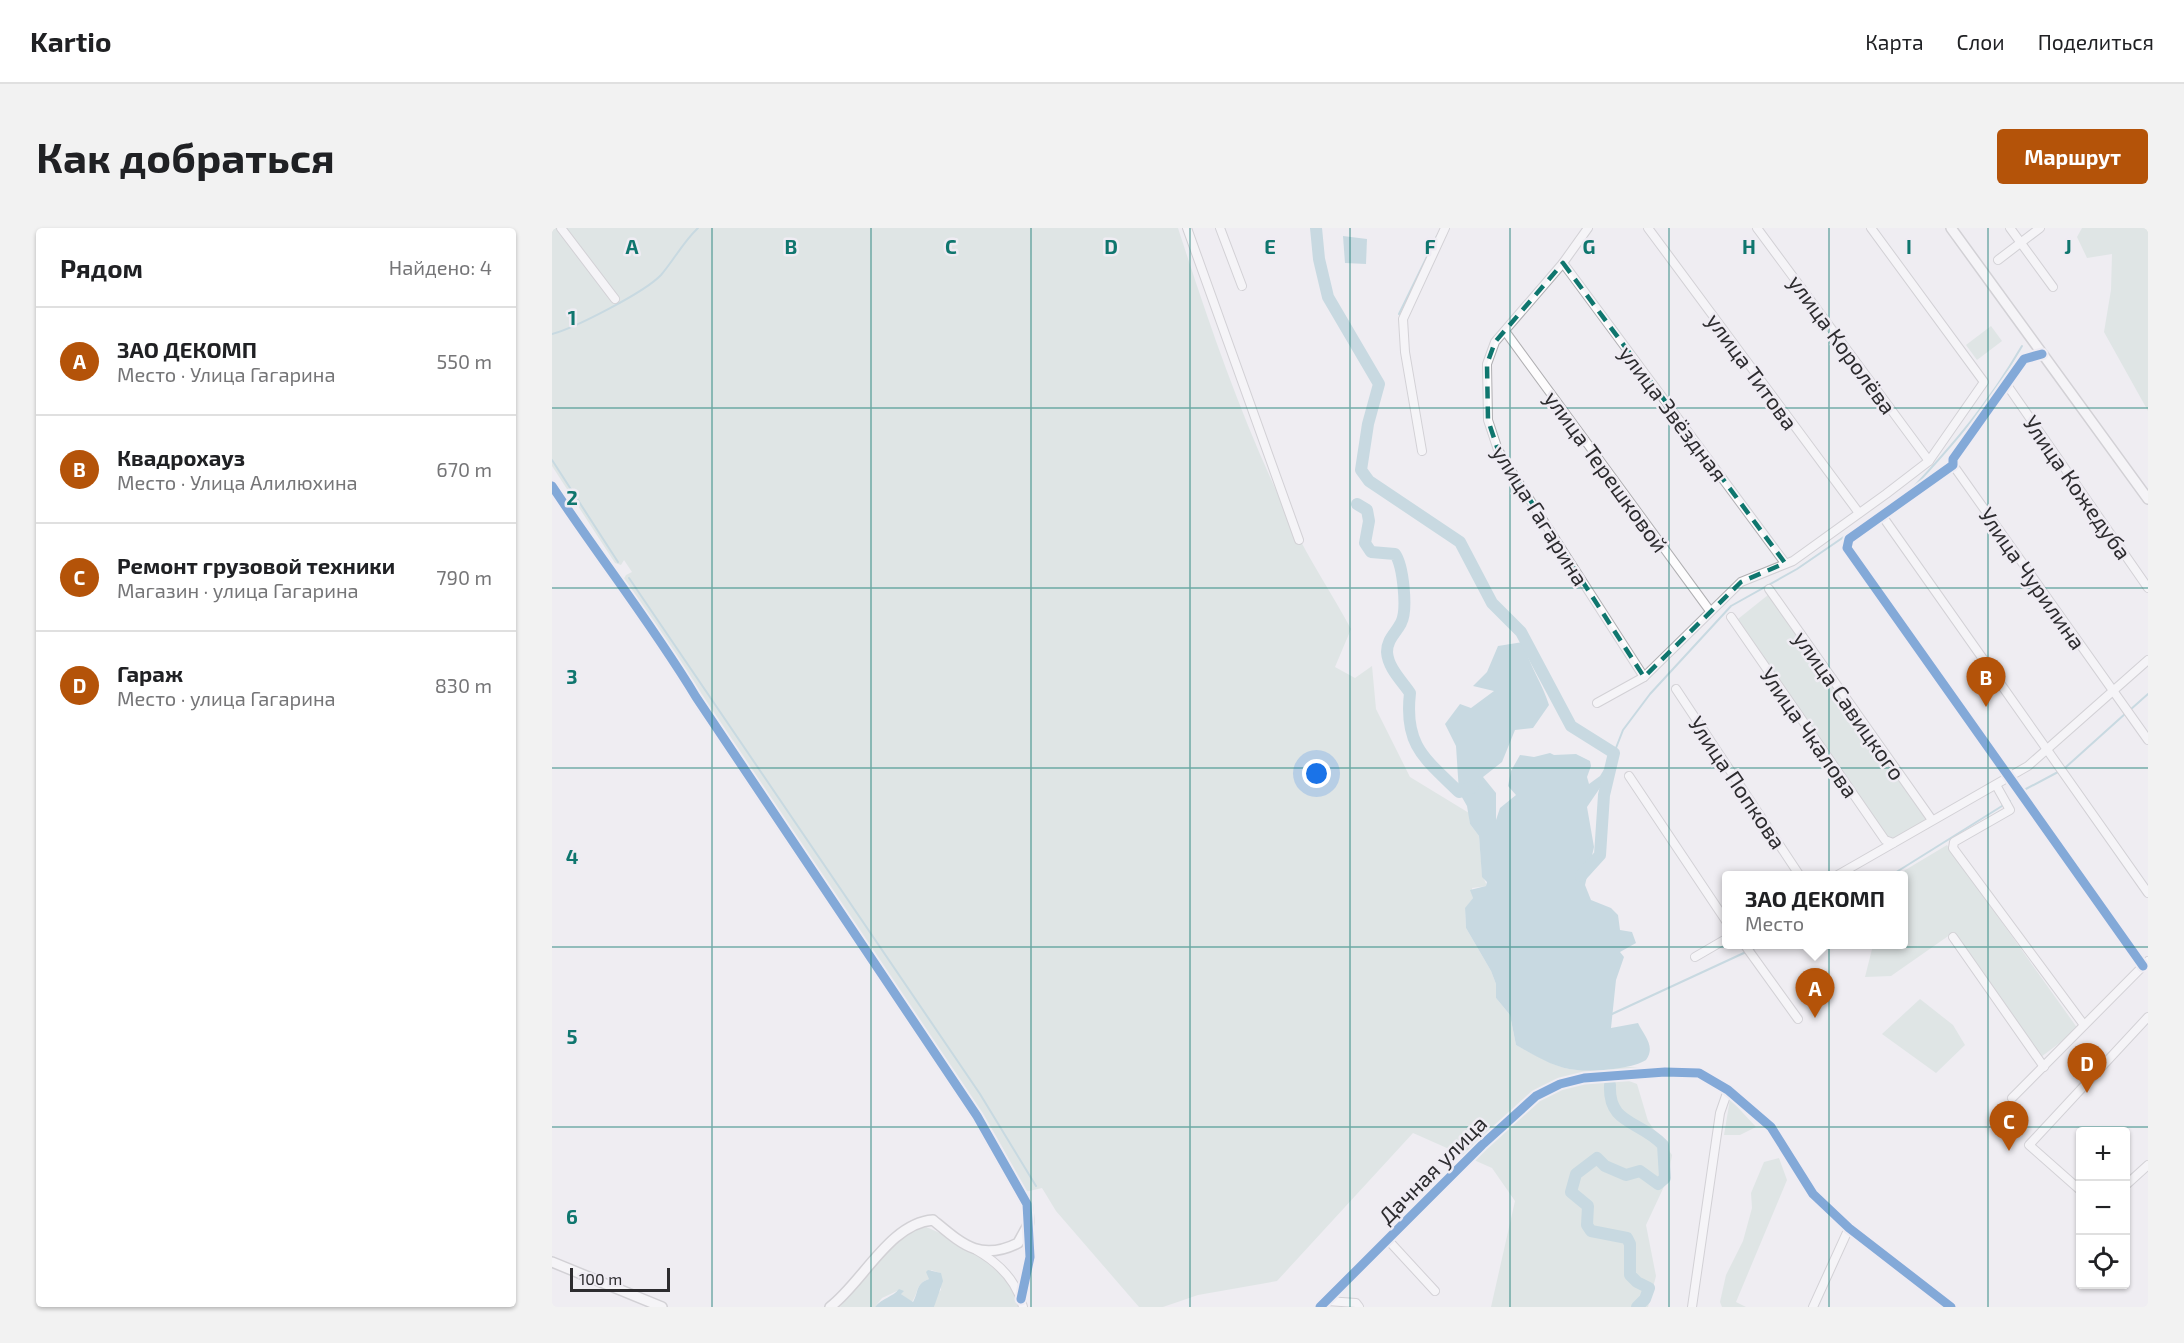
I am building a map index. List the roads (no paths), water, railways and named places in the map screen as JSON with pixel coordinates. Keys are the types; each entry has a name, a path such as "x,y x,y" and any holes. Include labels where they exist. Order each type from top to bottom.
{"street":[{"path":"1187,228 1299,540"},
{"path":"1220,228 1242,286"},
{"path":"1422,451 1403,319 1445,228"},
{"name":"улица Гагарина","path":"1588,228 1563,263 1495,342 1487,364 1488,420 1495,442 1644,676"},
{"name":"улица Титова","path":"1648,228 1858,513"},
{"name":"улица Королёва","path":"1757,228 1929,460"},
{"path":"1597,703 1644,676 1741,582 1793,561 1929,460 1984,382 1871,228"},
{"path":"1951,228 2148,499"},
{"path":"2010,228 2053,287"},
{"path":"1998,260 2040,228"},
{"path":"564,229 615,299"},
{"name":"улица Звёздная","path":"1563,263 1785,563"},
{"name":"улица Терешковой","path":"1504,331 1710,611"},
{"path":"2012,1098 2146,964 2008,777 1851,557 1847,548 1849,539 1883,518 1885,513 1953,465 1953,459 2024,359 2042,354"},
{"name":"Улица Кожедуба","path":"2007,385 2148,588"},
{"name":"Улица Чурилина","path":"1953,465 2115,689 2148,740"},
{"path":"552,486 611,575 660,638 696,697 977,1116 1027,1204 1030,1257 1022,1303"},
{"path":"1883,518 2048,748 2148,893"},
{"name":"улица Савицкого","path":"1769,589 1932,820"},
{"name":"Улица Чкалова","path":"1731,617 1885,840 1893,843"},
{"path":"1845,871 2008,777 2048,748 2148,660"},
{"name":"Улица Попкова","path":"1676,689 1797,871"},
{"path":"1629,776 1722,915"},
{"path":"1996,785 2010,810 1954,845 2084,1026"},
{"path":"1953,937 2044,1067"},
{"path":"1695,957 1722,941"},
{"path":"1748,949 1798,1019"},
{"path":"2076,1186 2029,1145 2148,1017"},
{"name":"Дачная улица","path":"1324,1304 1482,1145 1536,1096 1560,1084 1584,1078 1665,1072 1699,1073 1728,1090 1772,1127 1813,1194 1849,1228 1951,1307"},
{"path":"1692,1307 1720,1113 1728,1090"},
{"path":"2130,1182 2148,1166"},
{"path":"830,1307 842,1298 867,1266 914,1224 933,1220 975,1250 992,1259 1006,1273 1022,1303"},
{"path":"975,1250 993,1252 1004,1250 1018,1243 1029,1223"},
{"path":"1813,1307 1849,1228"},
{"name":"Дачная улица","path":"1388,1240 1435,1291"},
{"path":"552,1262 663,1307"},
{"path":"1324,1304 1356,1303 1359,1307"}],"water":[{"path":"1343,236 1367,239 1366,264 1345,263"},
{"path":"1523,642 1549,705 1533,728 1515,730 1502,762 1483,777 1496,793 1496,820 1500,808 1516,795 1508,786 1511,771 1520,755 1534,757 1550,753 1554,755 1576,754 1590,761 1591,766 1587,777 1589,784 1600,776 1614,753 1606,779 1587,807 1594,847 1585,885 1591,900 1611,908 1618,915 1620,930 1632,932 1636,943 1620,952 1624,957 1616,980 1611,1028 1638,1023 1646,1037 1650,1050 1649,1055 1646,1060 1632,1066 1584,1071 1569,1069 1545,1061 1516,1045 1510,1015 1496,998 1496,984 1491,971 1466,928 1465,908 1473,898 1470,890 1486,886 1487,882 1482,877 1479,836 1470,824 1467,806 1459,792 1456,746 1445,724 1460,704 1471,708 1494,691 1473,686 1487,672 1498,646"},
{"path":"928,1270 941,1273 943,1281 934,1307 875,1307 899,1289 904,1291 901,1294 913,1302 919,1286 929,1279 926,1272"}],"waterway":[{"path":"552,334 609,309 653,282 698,228"},
{"path":"1316,228 1319,259 1328,297 1379,384 1368,424 1361,470 1369,481 1460,542 1492,603 1521,632 1571,726 1614,753 1604,795 1600,855 1581,876"},
{"path":"1399,314 1437,236"},
{"path":"1909,492 1970,422 2022,346"},
{"path":"552,460 618,562"},
{"path":"1357,504 1367,510 1369,521 1365,543 1371,552 1395,554 1400,568 1404,588 1403,617 1390,640 1387,652 1393,669 1410,693 1410,726 1414,738 1419,749 1436,770 1459,792 1473,787"},
{"path":"1614,753 1623,730 1650,694 1731,606 1797,569 1889,506"},
{"path":"629,578 980,1094 1036,1186"},
{"path":"2130,710 2148,694"},
{"path":"2066,767 2126,713"},
{"path":"2024,790 2058,772"},
{"path":"1898,871 2010,801"},
{"path":"1612,1014 1746,952"},
{"path":"1610,1085 1614,1108 1620,1115 1663,1145 1665,1178 1658,1184 1640,1171 1626,1175 1605,1166 1597,1158 1576,1174 1571,1192 1588,1206 1587,1225 1591,1231 1627,1238 1630,1244 1630,1275 1637,1282 1649,1288 1645,1299 1637,1307"}],"place":[{"name":"Квадрохауз","path":"1986,707"},
{"name":"ЗАО ДЕКОМП","path":"1815,1018"},
{"name":"Гараж","path":"2087,1093"},
{"name":"Ремонт грузовой техники","path":"2009,1151"}]}
